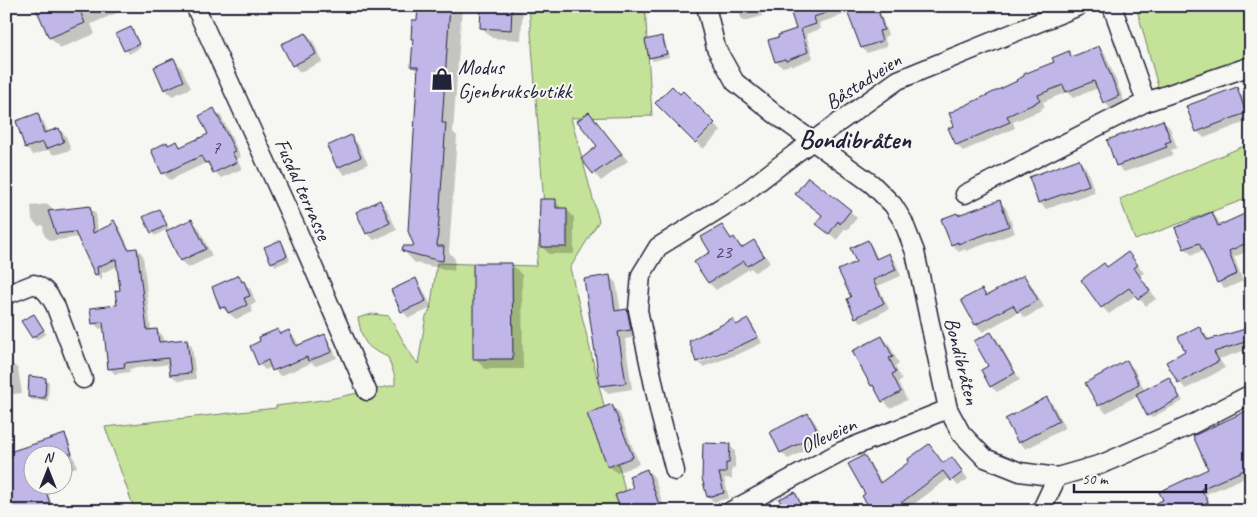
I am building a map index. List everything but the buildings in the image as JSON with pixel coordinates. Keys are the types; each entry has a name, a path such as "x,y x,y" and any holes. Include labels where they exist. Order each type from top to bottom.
{"street":[{"name":"Fusdal terrasse","path":"196,6 367,391"},
{"name":"Bondibråten","path":"706,6 716,48 735,82 775,114 872,184 893,205 903,221 915,252 948,409 961,433 985,458 1020,472 1058,477 1102,464 1191,425 1251,394"},
{"name":"Båstadveien","path":"813,141 898,80 1079,6"},
{"path":"1112,6 1146,102"},
{"path":"965,194 1146,102 1251,66"},
{"path":"675,471 660,414 638,310 641,274 658,246 740,196 813,141"},
{"path":"6,295 34,284 49,294 83,379"},
{"name":"Olleveien","path":"731,511 842,451 948,409"},
{"path":"1041,511 1058,477"}],"green space":[{"path":"529,6 645,6 652,116 571,118 599,221 570,268 630,511 135,511 105,427 276,408 276,406 330,399 395,385 395,377 388,357 374,350 366,343 358,318 372,314 389,316 418,364 426,316 430,310 437,263 536,266 544,205"},
{"path":"1136,6 1251,6 1251,58 1159,90"},
{"path":"1251,143 1251,197 1135,240 1120,199"}],"place":[{"name":"Modus Gjenbruksbutikk","path":"442,79"}],"district":[{"name":"Bondibråten","path":"855,139"}]}
